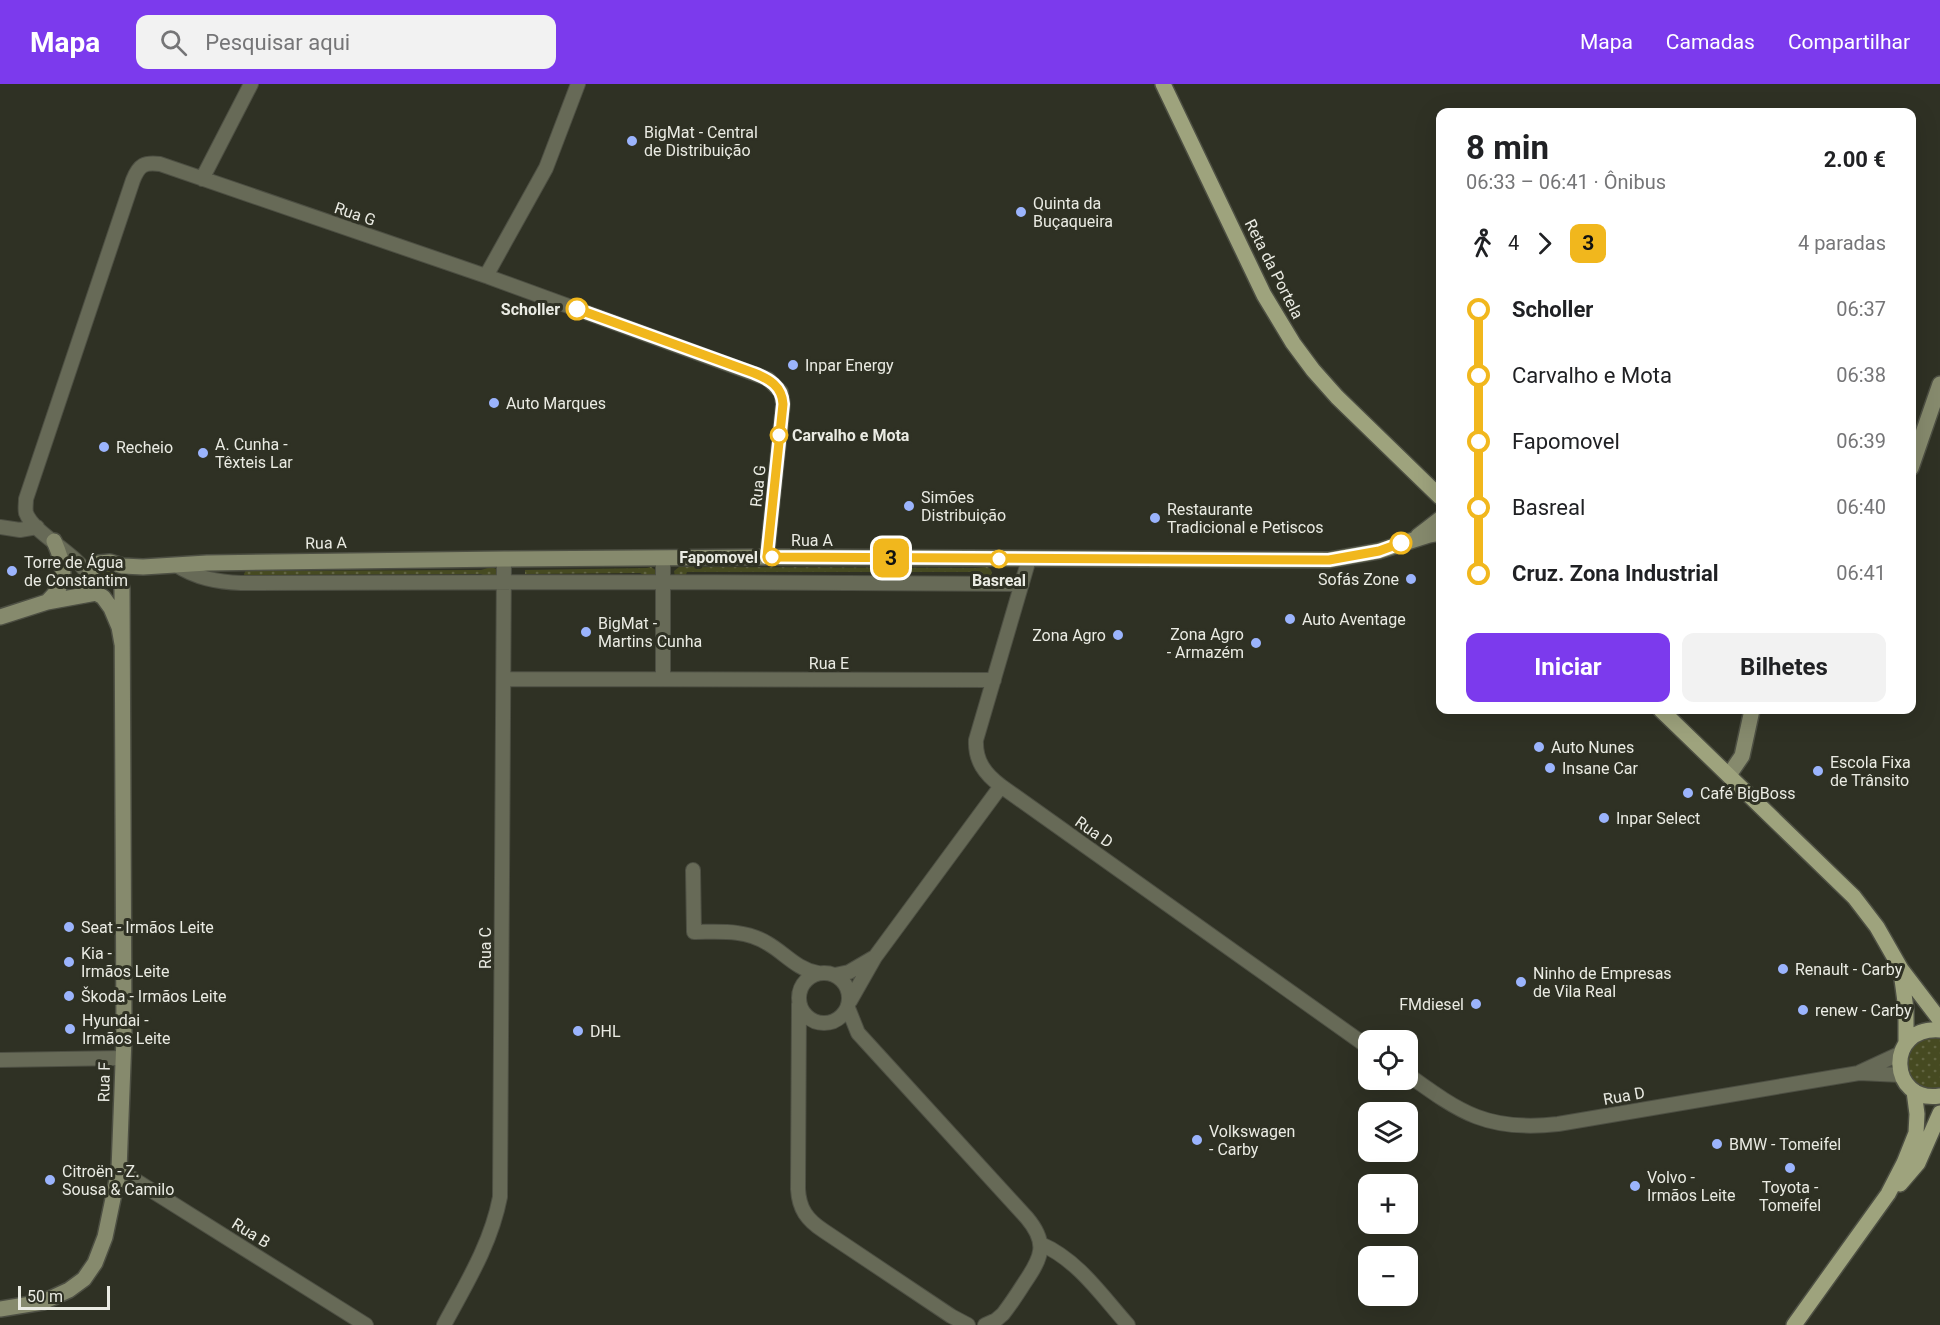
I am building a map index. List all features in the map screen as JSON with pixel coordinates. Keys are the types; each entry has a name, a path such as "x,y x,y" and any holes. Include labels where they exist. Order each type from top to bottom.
{"main road":[{"name":"Reta da Portela","path":"1163,84 1264,295 1293,343 1337,397 1436,493"},
{"path":"1664,714 1827,869 1861,905 1877,927 1901,969 1940,1020"},
{"path":"1901,969 1906,1009 1903,1048 1899,1064 1901,1075 1907,1086 1923,1096 1940,1096"},
{"path":"1903,1048 1912,1036 1921,1031 1940,1030"},
{"path":"1794,1325 1888,1194 1907,1157 1916,1133 1917,1114 1914,1091"},
{"path":"1888,1194 1918,1163 1940,1113"}],"street":[{"path":"202,179 251,84"},
{"path":"486,276 546,168 578,84"},
{"name":"Rua G","path":"54,541 37,527 27,514 26,499 136,172 139,167 150,163 160,164 486,276 754,373 774,383 781,392 783,404 767,557"},
{"path":"1916,454 1940,384"},
{"path":"0,527 20,530 37,527"},
{"name":"Rua A","path":"176,565 767,557 1329,560 1379,551 1436,529"},
{"path":"54,541 90,560 130,567 176,565 198,577 241,583 1022,584"},
{"path":"54,541 81,565 89,577 91,588 100,595 115,617 122,644"},
{"path":"46,602 57,591 64,574 62,560 54,541"},
{"name":"Rua C","path":"444,1325 482,1253 494,1225 500,1197 504,559"},
{"path":"663,559 663,680"},
{"name":"Rua D","path":"1029,559 978,732 976,755 982,768 1001,786 1358,1040"},
{"path":"0,617 46,602 71,590 89,577 94,566 110,563 123,572 122,644"},
{"path":"46,602 114,595 123,586 145,573 176,565"},
{"name":"Rua F","path":"0,1309 43,1302 69,1290 84,1279 95,1263 105,1237 119,1170 124,925 122,644"},
{"name":"Rua E","path":"504,679 994,680"},
{"path":"1729,775 1742,756 1751,714"},
{"path":"799,1041 844,1014 875,957 1001,786"},
{"path":"693,870 694,932 731,932 752,936 776,948 790,961 804,969 835,975 842,980 847,986 849,1004 858,1033 1036,1230 1041,1244 1038,1263 1006,1311 996,1320 985,1325"},
{"path":"835,975 849,972 875,957"},
{"path":"790,961 801,988"},
{"path":"818,973 805,982 801,988 799,1004 798,1182 799,1200 803,1211 809,1220 824,1231 968,1325"},
{"path":"799,1004 807,1017 858,1033"},
{"path":"1859,1073 1903,1048"},
{"path":"0,1060 123,1058"},
{"path":"1859,1073 1901,1075"},
{"name":"Rua D","path":"1418,1082 1452,1106 1483,1120 1514,1125 1539,1125 1859,1073"},
{"name":"Rua B","path":"119,1170 366,1325"},
{"path":"1041,1244 1056,1251 1072,1263 1128,1325"}],"green space":[{"path":"491,567 496,569 497,577 488,578 481,574 260,575 245,578 244,574 246,570 252,569 260,571 481,570"},
{"path":"651,567 657,571 657,577 640,573 525,574 525,570"},
{"path":"679,567 986,567 990,568 992,573 989,578 982,578 976,572 687,572 685,577 675,577 674,571"},
{"path":"102,570 110,570 115,575 113,586 102,588 97,583 97,575"},
{"path":"1929,1037 1940,1037 1940,1088 1926,1088 1911,1077 1908,1059 1913,1048 1920,1041"}],"bus line":[{"name":"3","path":"577,309 754,373 768,379 778,388 783,404 767,557 1329,560 1379,551 1401,543"}],"place":[{"name":"BigMat - Central de Distribuição","path":"632,141"},
{"name":"Quinta da Buçaqueira","path":"1021,212"},
{"name":"Scholler","path":"577,309"},
{"name":"Inpar Energy","path":"793,365"},
{"name":"Auto Marques","path":"494,403"},
{"name":"Carvalho e Mota","path":"779,435"},
{"name":"Recheio","path":"104,447"},
{"name":"A. Cunha - Têxteis Lar","path":"203,453"},
{"name":"Simões Distribuição","path":"909,506"},
{"name":"Restaurante Tradicional e Petiscos","path":"1155,518"},
{"name":"Fapomovel","path":"772,557"},
{"name":"Basreal","path":"999,559"},
{"name":"Torre de Água de Constantim","path":"12,571"},
{"name":"Sofás Zone","path":"1411,579"},
{"name":"Auto Aventage","path":"1290,619"},
{"name":"BigMat - Martins Cunha","path":"586,632"},
{"name":"Zona Agro","path":"1118,635"},
{"name":"Zona Agro - Armazém","path":"1256,643"},
{"name":"Auto Nunes","path":"1539,747"},
{"name":"Insane Car","path":"1550,768"},
{"name":"Escola Fixa de Trânsito","path":"1818,771"},
{"name":"Café BigBoss","path":"1688,793"},
{"name":"Inpar Select","path":"1604,818"},
{"name":"Seat - Irmãos Leite","path":"69,927"},
{"name":"Kia - Irmãos Leite","path":"69,962"},
{"name":"Renault - Carby","path":"1783,969"},
{"name":"Ninho de Empresas de Vila Real","path":"1521,982"},
{"name":"Škoda - Irmãos Leite","path":"69,996"},
{"name":"FMdiesel","path":"1476,1004"},
{"name":"renew - Carby","path":"1803,1010"},
{"name":"Hyundai - Irmãos Leite","path":"70,1029"},
{"name":"DHL","path":"578,1031"},
{"name":"Volkswagen - Carby","path":"1197,1140"},
{"name":"BMW - Tomeifel","path":"1717,1144"},
{"name":"Toyota - Tomeifel","path":"1790,1168"},
{"name":"Citroën - Z. Sousa & Camilo","path":"50,1180"},
{"name":"Volvo - Irmãos Leite","path":"1635,1186"}]}
